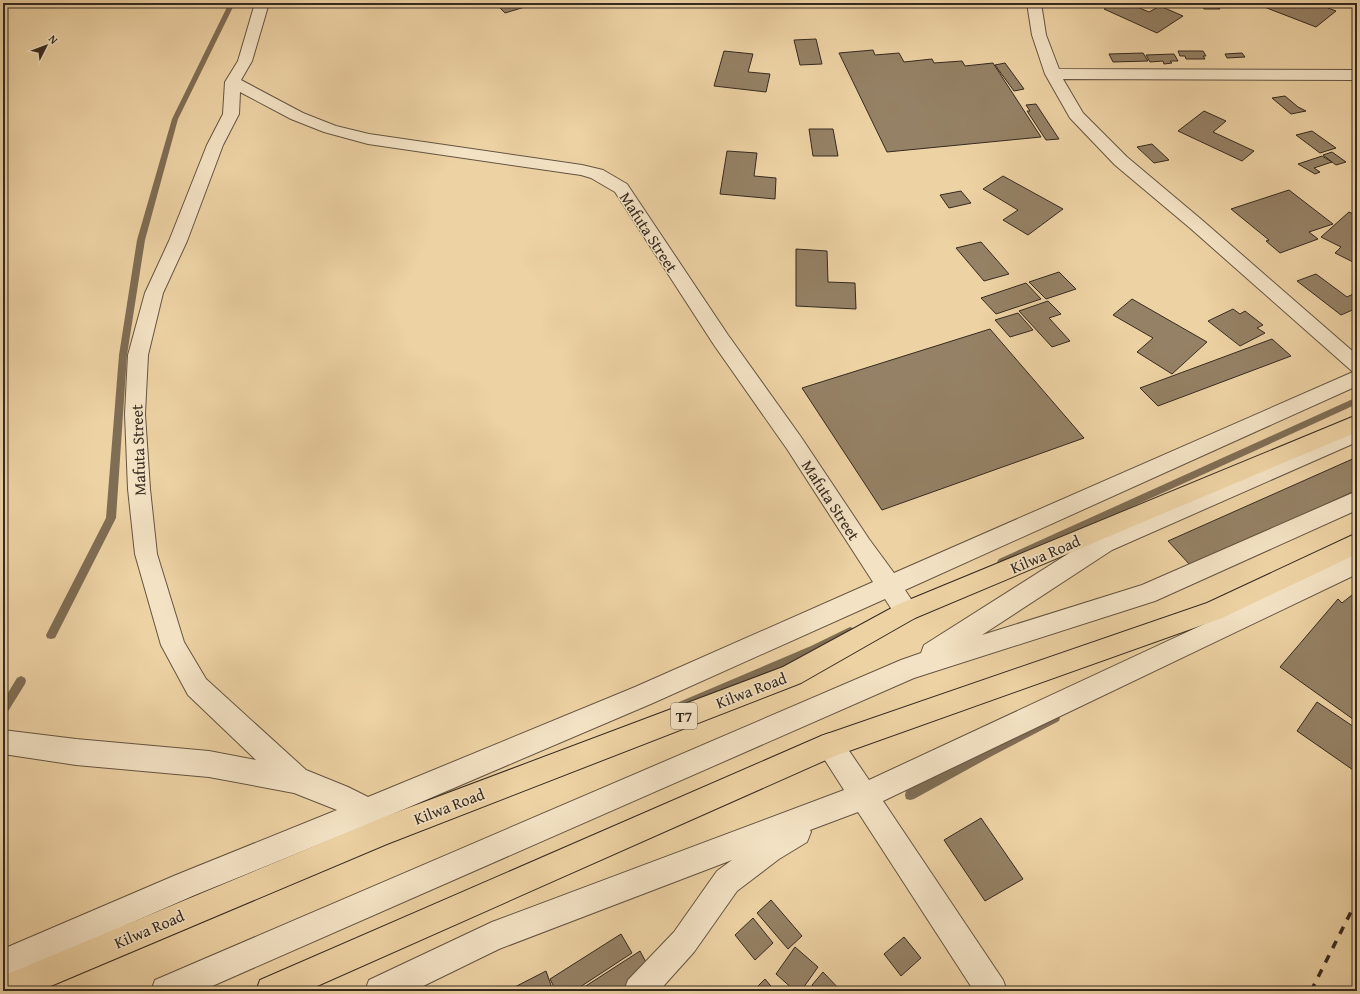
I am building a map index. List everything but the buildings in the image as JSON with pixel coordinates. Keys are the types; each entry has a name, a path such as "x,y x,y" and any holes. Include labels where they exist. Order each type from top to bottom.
{"highway":[{"name":"Kilwa Road","path":"3,991 384,831 792,675 907,611 1357,423"},
{"path":"271,991 830,745 1214,611 1357,543"}],"street":[{"name":"Mafuta Street","path":"262,3 245,61 233,82 231,114 215,145 178,241 154,293 138,355 135,414 139,489 146,554 173,645 197,687 298,781"},
{"path":"1034,3 1040,36 1054,74 1076,115 1122,161 1357,366"},
{"path":"1054,74 1357,75"},
{"name":"Mafuta Street","path":"233,82 297,116 330,129 360,137 510,158 582,170 597,174 621,188 717,334 794,443 888,586 907,611"},
{"path":"3,964 186,885 367,812 644,695 1357,378"},
{"path":"910,668 1104,543 1357,433"},
{"path":"166,991 910,668 1147,594 1357,500"},
{"path":"640,991 684,942 728,881 769,849 811,823 867,800 1357,563"},
{"path":"3,742 76,752 210,764 298,781 338,796 367,812 384,831"},
{"path":"830,745 992,991"},
{"path":"380,991 492,937 867,800"}],"waterway":[{"path":"51,635 111,518 123,355 141,240 175,119 232,3"},
{"path":"1002,562 1355,401"},
{"path":"683,705 815,649 850,631"},
{"path":"3,710 21,681"},
{"path":"910,795 988,752 1055,718"}],"railway":[{"path":"1311,991 1357,900"}]}
